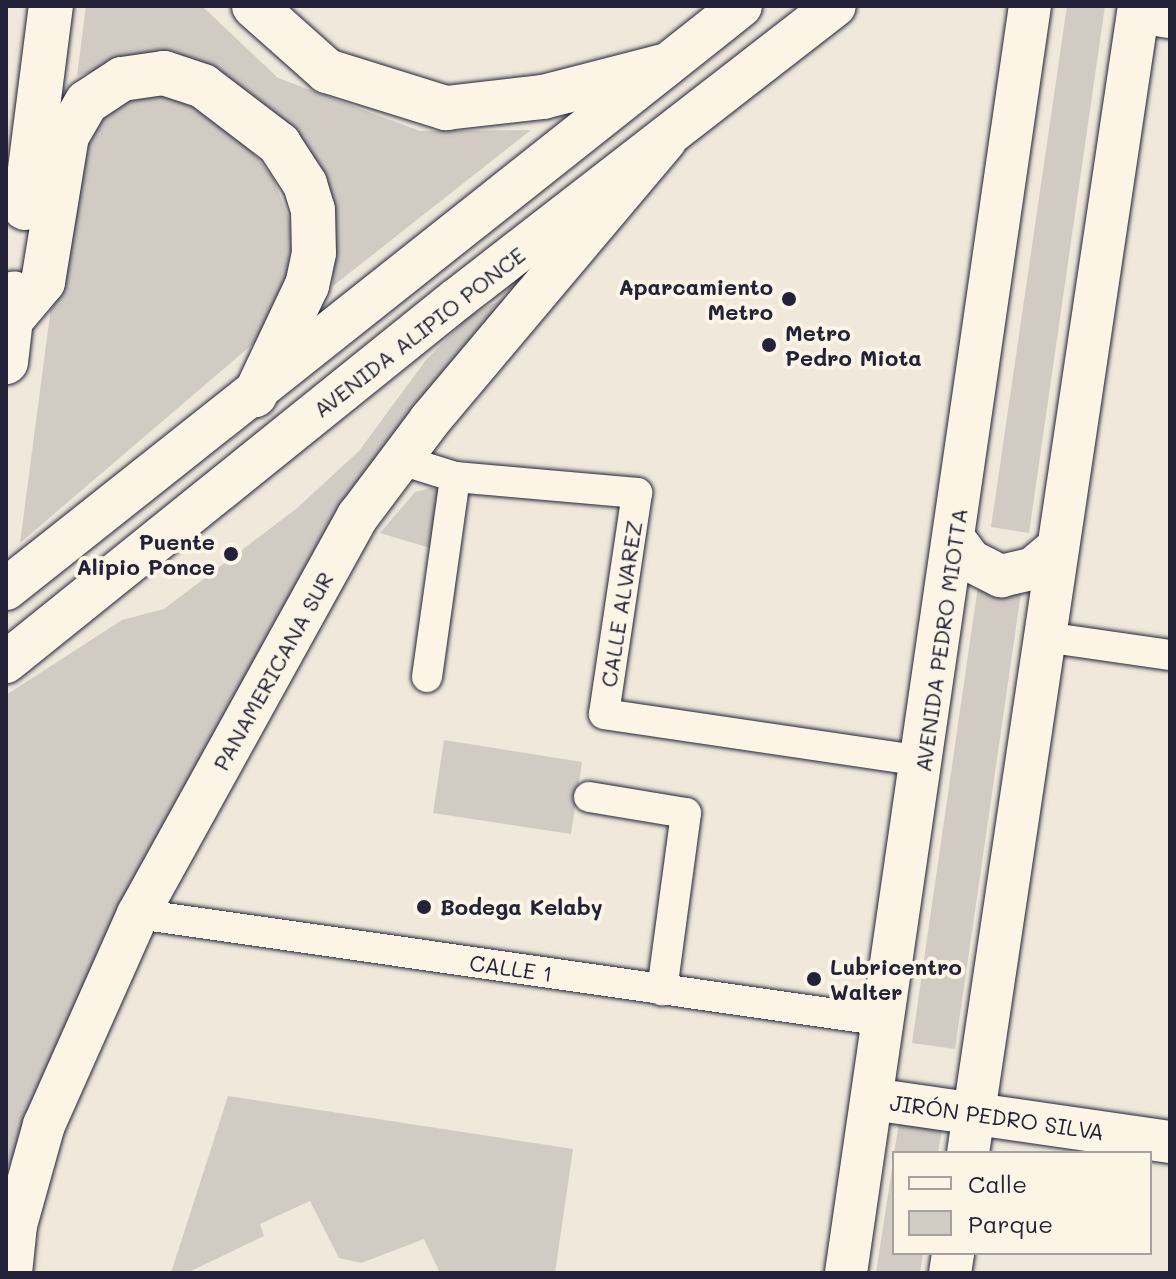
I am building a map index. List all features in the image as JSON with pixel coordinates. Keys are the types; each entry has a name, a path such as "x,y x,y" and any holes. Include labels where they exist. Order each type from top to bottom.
{"highway":[{"path":"8,341 51,6"},
{"path":"254,6 327,71 446,108 543,97 664,66"},
{"path":"8,341 43,282 67,136 87,102 122,79 164,73 203,86 279,144 305,184 313,210 314,253 307,285 255,395"}],"main road":[{"name":"AVENIDA ALIPIO PONCE","path":"6,662 457,299 665,141 835,6"},
{"path":"1009,6 1026,50"},
{"name":"AVENIDA PEDRO MIOTTA","path":"846,1273 924,761 1030,6"},
{"path":"6,589 255,395 731,10"},
{"path":"968,1151 1045,637 1055,550 1149,16"},
{"name":"PANAMERICANA SUR","path":"11,1273 16,1225 44,1125 138,914 358,516 398,459 665,141"},
{"path":"955,540 971,561 1001,576 1032,569 1055,550"},
{"name":"JIRÓN PEDRO SILVA","path":"872,1099 975,1111 1170,1142"}],"street":[{"path":"289,6 327,71"},
{"path":"398,459 455,477 427,677"},
{"name":"CALLE ALVAREZ","path":"455,477 637,493 604,714 924,761"},
{"path":"1045,637 1170,655"},
{"path":"589,797 686,813 662,990"},
{"name":"CALLE 1","path":"138,914 884,1021"}],"green space":[{"path":"86,6 202,6 278,78 420,131 531,130 333,286 330,210 141,58 77,76"},
{"path":"1067,6 1105,6 1029,533 991,527"},
{"path":"159,94 206,111 240,136 273,178 290,221 292,273 281,320 20,543 70,163 91,120 125,99"},
{"path":"518,291 133,894 68,1020 6,1173 6,695 122,620 164,609 296,509 359,451 426,360 469,316"},
{"path":"431,488 441,492 430,548 380,533 415,492"},
{"path":"978,586 1021,593 955,1049 912,1043"},
{"path":"444,740 582,762 571,834 433,813"},
{"path":"228,1096 573,1149 555,1273 440,1273 424,1239 361,1263 339,1258 310,1201 260,1224 264,1236 187,1273 171,1273"},
{"path":"899,1124 942,1130 938,1151 894,1151"},
{"path":"892,1169 892,1255 923,1255 920,1273 876,1273"}],"place":[{"name":"Aparcamiento Metro","path":"789,299"},
{"name":"Metro Pedro Miota","path":"769,345"},
{"name":"Puente Alipio Ponce","path":"231,554"},
{"name":"Bodega Kelaby","path":"424,907"},
{"name":"Lubricentro Walter","path":"814,979"}]}
